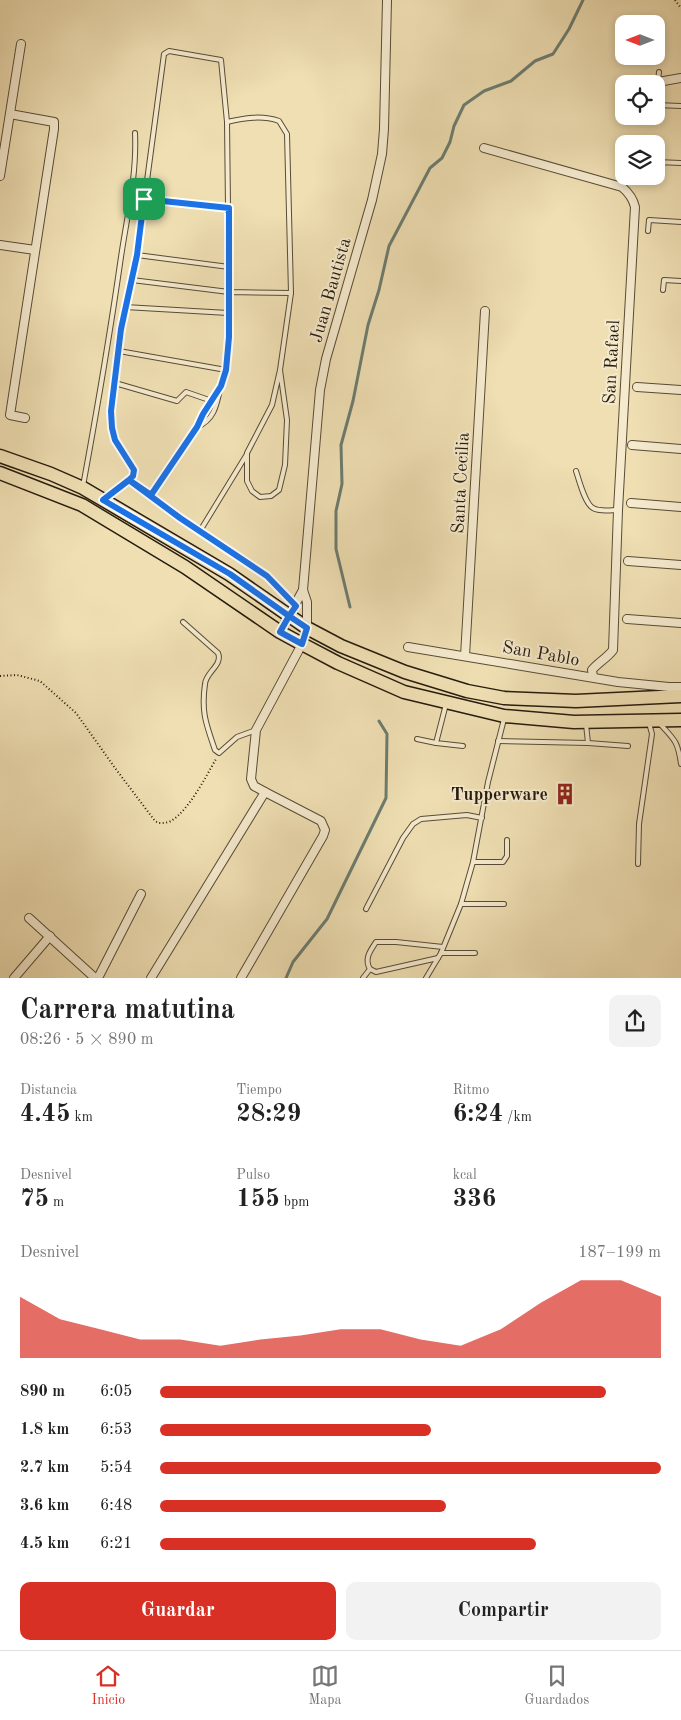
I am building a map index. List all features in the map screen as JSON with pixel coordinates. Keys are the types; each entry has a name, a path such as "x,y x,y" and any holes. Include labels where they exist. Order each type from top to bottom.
{"main road":[{"path":"0,456 83,488 292,611 307,628 341,646 405,672 467,691 504,698 576,701 677,692 678,720 586,722 504,716 404,692 338,663 280,632 185,567 82,505 0,474"}],"street":[{"name":"Juan Bautista","path":"280,632 303,590 323,372 372,200 382,154 387,0"},
{"path":"0,176 21,44"},
{"path":"665,81 681,78"},
{"path":"10,114 54,122 10,415 25,418"},
{"name":"San Rafael","path":"484,148 622,187 634,200 635,217 618,510 613,650 592,670 593,678"},
{"path":"0,245 35,250"},
{"name":"Santa Cecilia","path":"465,656 485,312"},
{"path":"637,387 681,390"},
{"path":"632,445 681,449"},
{"path":"631,503 681,507"},
{"path":"628,561 681,565"},
{"name":"Juan Bautista","path":"256,730 302,644 307,628 307,602 303,590"},
{"path":"627,619 681,623"},
{"name":"San Pablo","path":"408,647 677,692"},
{"path":"240,978 325,830 321,821 254,786 251,780 256,730"},
{"path":"151,978 265,792"},
{"path":"29,918 97,978 141,894"},
{"path":"14,978 50,936"}],"lane":[{"path":"103,500 129,480 133,476 134,470 115,440 111,411 125,307 137,255 165,52 177,52 221,60 223,62 227,122 229,208 229,337 226,370 218,402 213,414 206,423 197,427"},
{"path":"665,104 681,106"},
{"path":"200,531 247,453 268,413 280,370 292,293 287,134 279,121 272,118 242,119 227,122"},
{"path":"83,488 132,188 136,156 135,133"},
{"path":"665,162 681,163"},
{"path":"144,199 229,208"},
{"path":"648,231 649,220 681,222"},
{"path":"137,255 228,267"},
{"path":"132,280 229,292 292,293"},
{"path":"663,290 664,280 681,281"},
{"path":"125,307 228,313"},
{"path":"118,351 226,370"},
{"path":"247,453 247,481 252,491 260,496 270,496 279,490 285,466 287,420 280,370"},
{"path":"115,383 177,401 186,392 212,402"},
{"path":"151,495 197,427 221,386"},
{"path":"576,471 590,506 594,509 618,510"},
{"path":"129,480 267,576 292,611"},
{"path":"183,622 220,656 220,661 208,674 205,682 203,714 215,750 219,752 237,737 256,730"},
{"path":"436,743 446,702"},
{"path":"426,978 441,953 461,904 473,862 488,782 504,716"},
{"path":"653,721 676,740 680,748 681,764"},
{"path":"638,864 639,824 653,721"},
{"path":"586,722 588,743"},
{"path":"417,739 462,746"},
{"path":"498,740 628,746"},
{"path":"366,909 403,838 413,824 421,819 467,815 482,818"},
{"path":"473,862 503,862 507,856 507,840"},
{"path":"461,904 504,904"},
{"path":"438,958 376,972 370,969 367,964 368,954 376,942 443,947"},
{"path":"441,953 475,953"},
{"path":"363,978 370,969"}],"path":[{"path":"675,0 681,8"},
{"path":"0,676 16,675 40,681 76,713 115,768 155,821 159,823 171,821 184,808 199,789 219,752"}],"waterway":[{"path":"350,607 336,549 336,511 342,484 341,445 353,401 368,325 379,290 389,246 430,168 442,158 464,105 484,91 511,81 535,61 553,54 569,29 583,0"},
{"path":"286,978 293,962 327,919 386,798 387,734 379,721"}],"place":[{"name":"Tupperware","path":"565,794"}],"route":[{"path":"144,199 137,255 121,329 111,411 115,440 134,470 133,476 129,480 180,518 267,576 296,606 289,616 307,628 302,644 280,632 289,616 230,574 103,500 129,480 151,495 197,427 221,386 226,370 229,337 229,208 144,199"}]}
